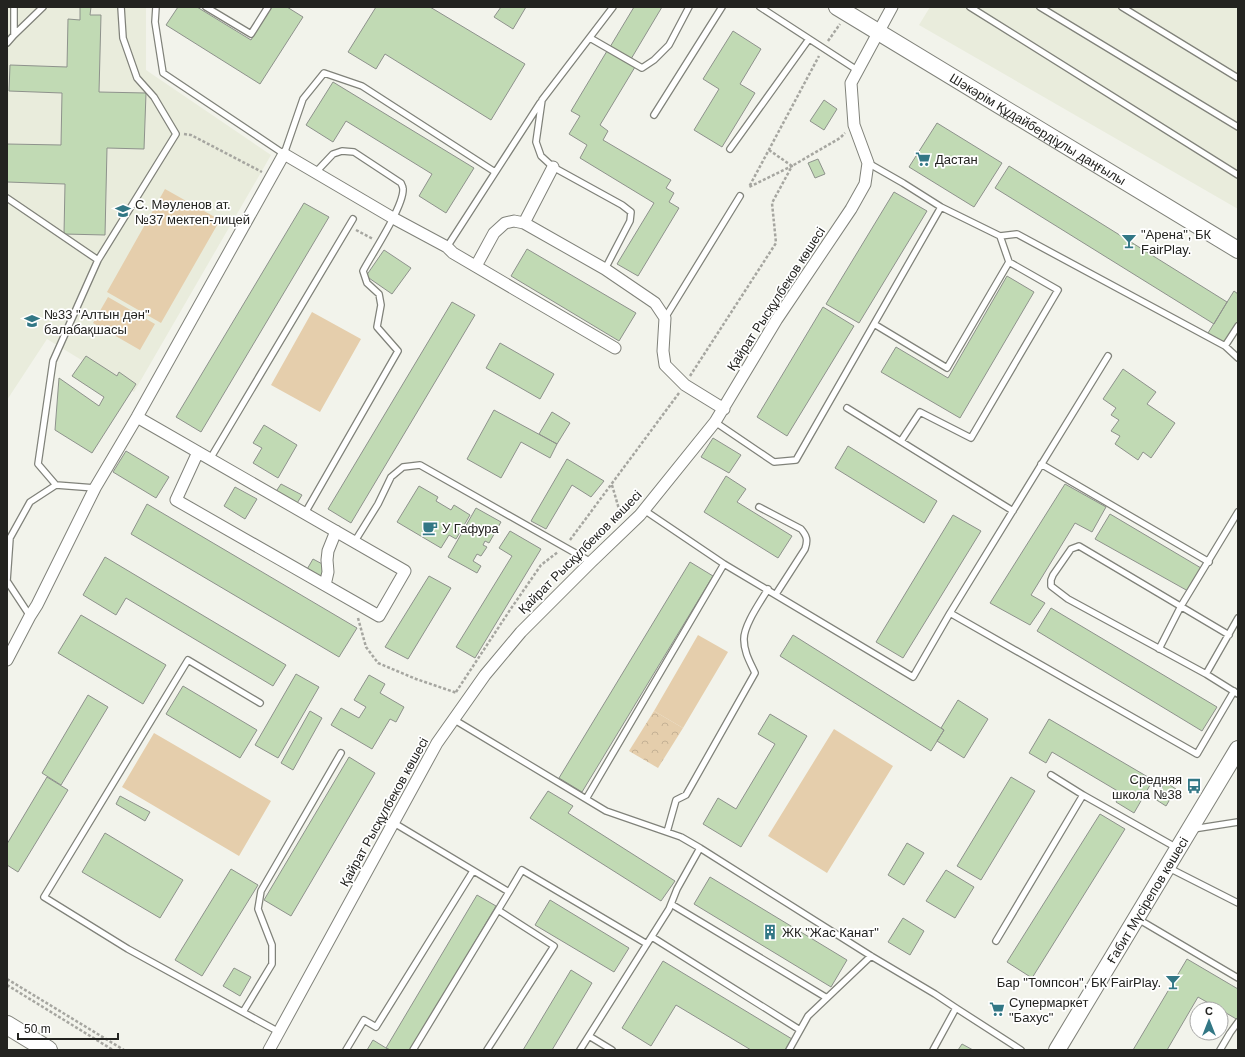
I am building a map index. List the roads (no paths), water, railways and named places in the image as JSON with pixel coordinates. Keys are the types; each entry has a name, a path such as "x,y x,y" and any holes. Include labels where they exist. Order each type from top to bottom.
{"main road":[{"name":"Шәкәрім Құдайбердіұлы даңғылы","path":"842,10 1238,250"},
{"name":"Ғабит Мүсірепов көшесі","path":"1057,1050 1177,848 1238,749"},
{"path":"7,1025 48,1050"}],"street":[{"name":"Қайрат Рысқұлбеков көшесі","path":"269,1050 437,743 453,719 485,675 521,632 644,510 716,422 777,319 851,209 865,184 868,163 854,125 851,83 892,7"},
{"path":"7,660 37,605 95,488 137,417 284,154 393,218 446,247 453,253 615,348"},
{"path":"524,223 553,167"},
{"path":"476,266 494,233 505,223 514,221 524,223 605,269 655,303 665,318 663,351 665,365 685,385 724,409"},
{"path":"137,417 406,571 380,616 176,500 198,452"},
{"path":"325,585 328,572 328,551 336,531"}],"lane":[{"path":"14,7 14,34"},
{"path":"7,43 14,34 43,7"},
{"path":"56,485 38,464 53,361 98,260 176,134 154,97 137,78 123,38 121,7"},
{"path":"156,7 155,22 164,73 284,154 303,99 324,73 362,86 495,172"},
{"path":"206,7 251,34 268,7"},
{"path":"446,247 542,100 613,7"},
{"path":"590,38 642,68 654,60 669,45 689,7"},
{"path":"654,115 722,7"},
{"path":"760,7 857,70"},
{"path":"970,7 1238,175"},
{"path":"1040,7 1238,127"},
{"path":"1122,7 1238,78"},
{"path":"730,149 809,38"},
{"path":"542,100 536,142 541,156 553,167 622,205 631,212 630,221 605,269"},
{"path":"305,514 398,351 377,327 381,305 380,294 367,283 363,271 393,218 402,194 403,188 401,183 354,152 342,151 332,154 316,172"},
{"path":"868,163 941,207 1000,236 1017,234 1225,346 1238,358"},
{"path":"665,318 740,196"},
{"path":"7,198 98,260"},
{"path":"716,422 774,462 796,460 941,207"},
{"path":"210,459 353,219"},
{"path":"901,441 920,412 971,438 1058,290 1009,262 1000,236"},
{"path":"874,324 947,368 1009,262"},
{"path":"1225,346 1238,326"},
{"path":"644,510 724,564 913,677 1108,356"},
{"path":"847,408 1013,511"},
{"path":"1041,464 1209,562"},
{"path":"355,542 392,477 403,467 420,465 591,562"},
{"path":"30,616 7,581 10,538 30,502 56,485 95,488"},
{"path":"759,507 801,530 806,536 807,542 805,549 776,594"},
{"path":"1160,649 1181,606 1238,512"},
{"path":"950,614 1197,754 1236,693 1206,674 1068,599 1051,586 1050,580 1070,549 1079,546 1228,635"},
{"path":"586,799 724,564"},
{"path":"667,832 676,800 686,795 755,673 746,654 743,639 748,623 768,589"},
{"path":"1206,674 1238,618"},
{"path":"260,703 188,660 44,897 128,949 279,1032"},
{"path":"453,719 606,811 681,837 700,848 871,956 935,994 1022,1050"},
{"path":"243,1012 272,964 272,945 258,909 261,891 341,753"},
{"path":"1051,775 1083,795 1177,848"},
{"path":"996,941 1083,795"},
{"path":"1188,830 1238,822"},
{"path":"394,823 509,892"},
{"path":"580,1050 652,937 671,904 676,889 700,848"},
{"path":"1167,866 1238,903"},
{"path":"413,1050 522,870 647,944"},
{"path":"346,1050 364,1020 376,1027 472,871"},
{"path":"671,904 827,998"},
{"path":"487,1050 554,946 498,910"},
{"path":"1136,917 1238,978"},
{"path":"652,937 800,1030"},
{"path":"789,1050 808,1016 871,956"},
{"path":"932,1050 956,1008"},
{"path":"1220,1050 1238,1022"},
{"path":"589,1036 612,1050"}],"place":[{"name":"Дастан","path":"923,159"},
{"name":"С. Мәуленов ат. №37 мектеп-лицей","path":"123,211"},
{"name":"\"Арена\", БК FairPlay.","path":"1129,241"},
{"name":"№33 \"Алтын дән\" балабақшасы","path":"32,321"},
{"name":"У Гафура","path":"430,528"},
{"name":"Средняя школа №38","path":"1194,786"},
{"name":"ЖК \"Жас Канат\"","path":"770,932"},
{"name":"Бар \"Томпсон\", БК FairPlay.","path":"1173,982"},
{"name":"Супермаркет \"Бахус\"","path":"997,1009"}]}
